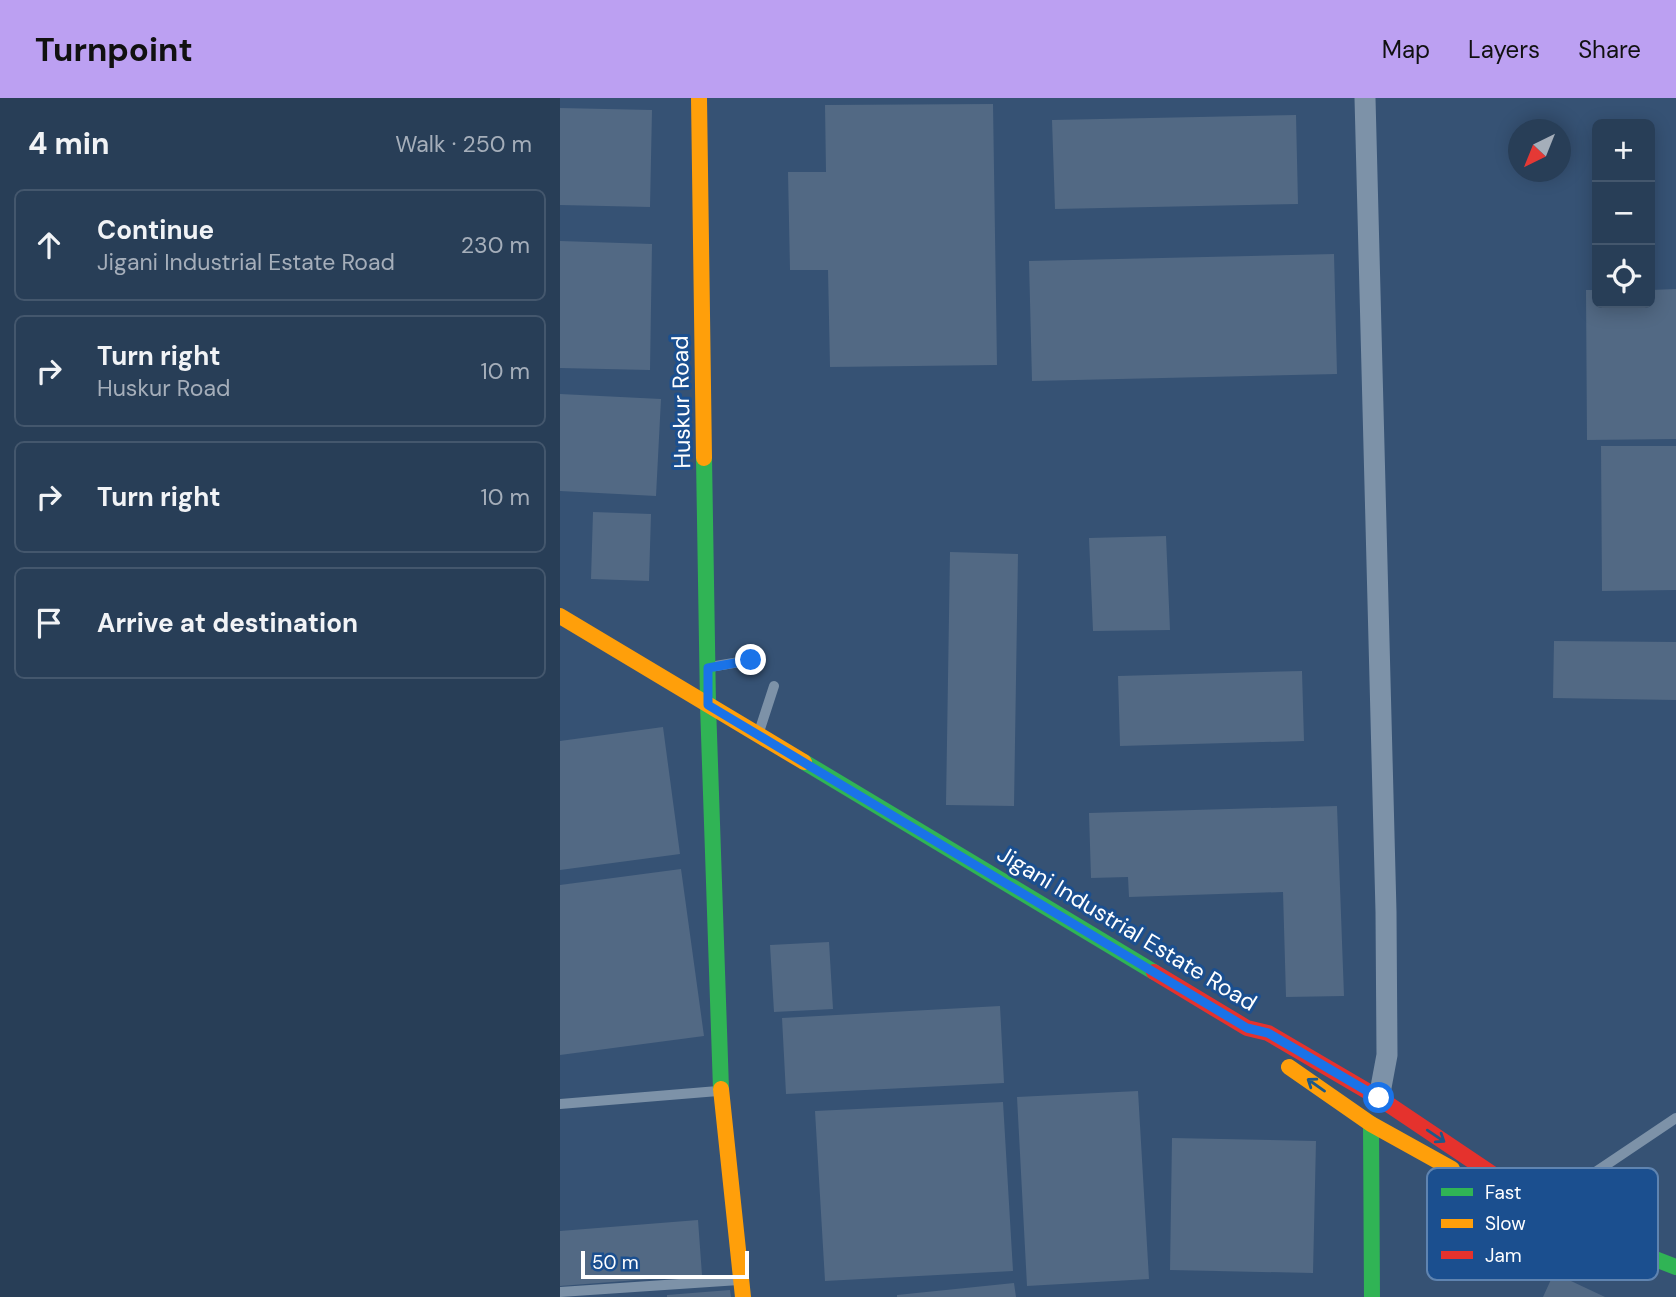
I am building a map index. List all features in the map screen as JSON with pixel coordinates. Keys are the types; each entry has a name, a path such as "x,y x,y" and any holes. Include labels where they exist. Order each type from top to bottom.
{"main road":[{"name":"Huskur Road","path":"699,98 708,705 721,1091 743,1297"},
{"name":"Jigani Industrial Estate Road","path":"560,616 1247,1028 1268,1033 1379,1098 1484,1168"},
{"path":"1247,1028 1273,1055 1371,1124 1450,1168"},
{"path":"1371,1124 1372,1297"},
{"name":"Jigani Industrial Estate Road","path":"1658,1260 1676,1267"}],"street":[{"path":"1364,98 1386,912 1387,1055 1379,1098"}],"lane":[{"path":"708,668 751,660"},
{"path":"758,734 774,685"},
{"path":"560,1104 721,1091"},
{"path":"1598,1168 1676,1118"},
{"path":"560,1292 742,1280"}],"building":[{"path":"993,104 997,365 830,367 828,270 790,270 788,172 826,172 825,105"},
{"path":"560,108 652,110 650,207 560,205"},
{"path":"1296,115 1298,204 1055,209 1052,120"},
{"path":"560,241 652,244 650,370 560,368"},
{"path":"1334,254 1337,374 1032,381 1029,261"},
{"path":"1676,289 1676,439 1587,440 1586,290 1592,290 1592,308 1655,308 1655,290"},
{"path":"560,394 661,399 656,496 560,491"},
{"path":"1601,446 1676,446 1676,590 1602,591"},
{"path":"593,512 651,514 649,581 591,579"},
{"path":"1166,536 1170,630 1093,631 1089,538"},
{"path":"950,552 1018,554 1014,806 946,805"},
{"path":"1554,641 1676,642 1676,700 1553,698"},
{"path":"1302,671 1304,741 1120,746 1118,676"},
{"path":"663,727 680,854 560,870 560,741"},
{"path":"1337,806 1344,996 1286,997 1283,892 1129,897 1128,877 1091,878 1089,813"},
{"path":"681,869 704,1036 560,1055 560,885"},
{"path":"829,942 833,1009 774,1012 770,945"},
{"path":"1000,1006 1004,1083 786,1094 782,1018"},
{"path":"1138,1091 1149,1279 1027,1286 1017,1097"},
{"path":"1003,1102 1013,1271 825,1281 815,1111"},
{"path":"1172,1138 1316,1141 1313,1273 1170,1270"},
{"path":"698,1220 702,1275 560,1286 560,1231"},
{"path":"1551,1280 1569,1280 1605,1297 1543,1297"},
{"path":"1014,1283 1016,1297 897,1297 897,1295"},
{"path":"730,1290 731,1297 667,1297 667,1295"}],"traffic: fast":[{"path":"704,458 708,705 721,1089"},
{"path":"804,762 1154,972"},
{"path":"1371,1124 1372,1297"},
{"path":"1658,1260 1676,1267"}],"traffic: slow":[{"path":"699,98 704,458"},
{"path":"560,616 804,762"},
{"path":"1289,1067 1371,1124 1450,1168"},
{"path":"721,1089 743,1297"}],"traffic: jam":[{"path":"1154,972 1247,1028 1268,1033 1379,1098 1483,1168"}],"route":[{"path":"751,660 708,668 708,705 1247,1028 1268,1033 1379,1098"}]}
